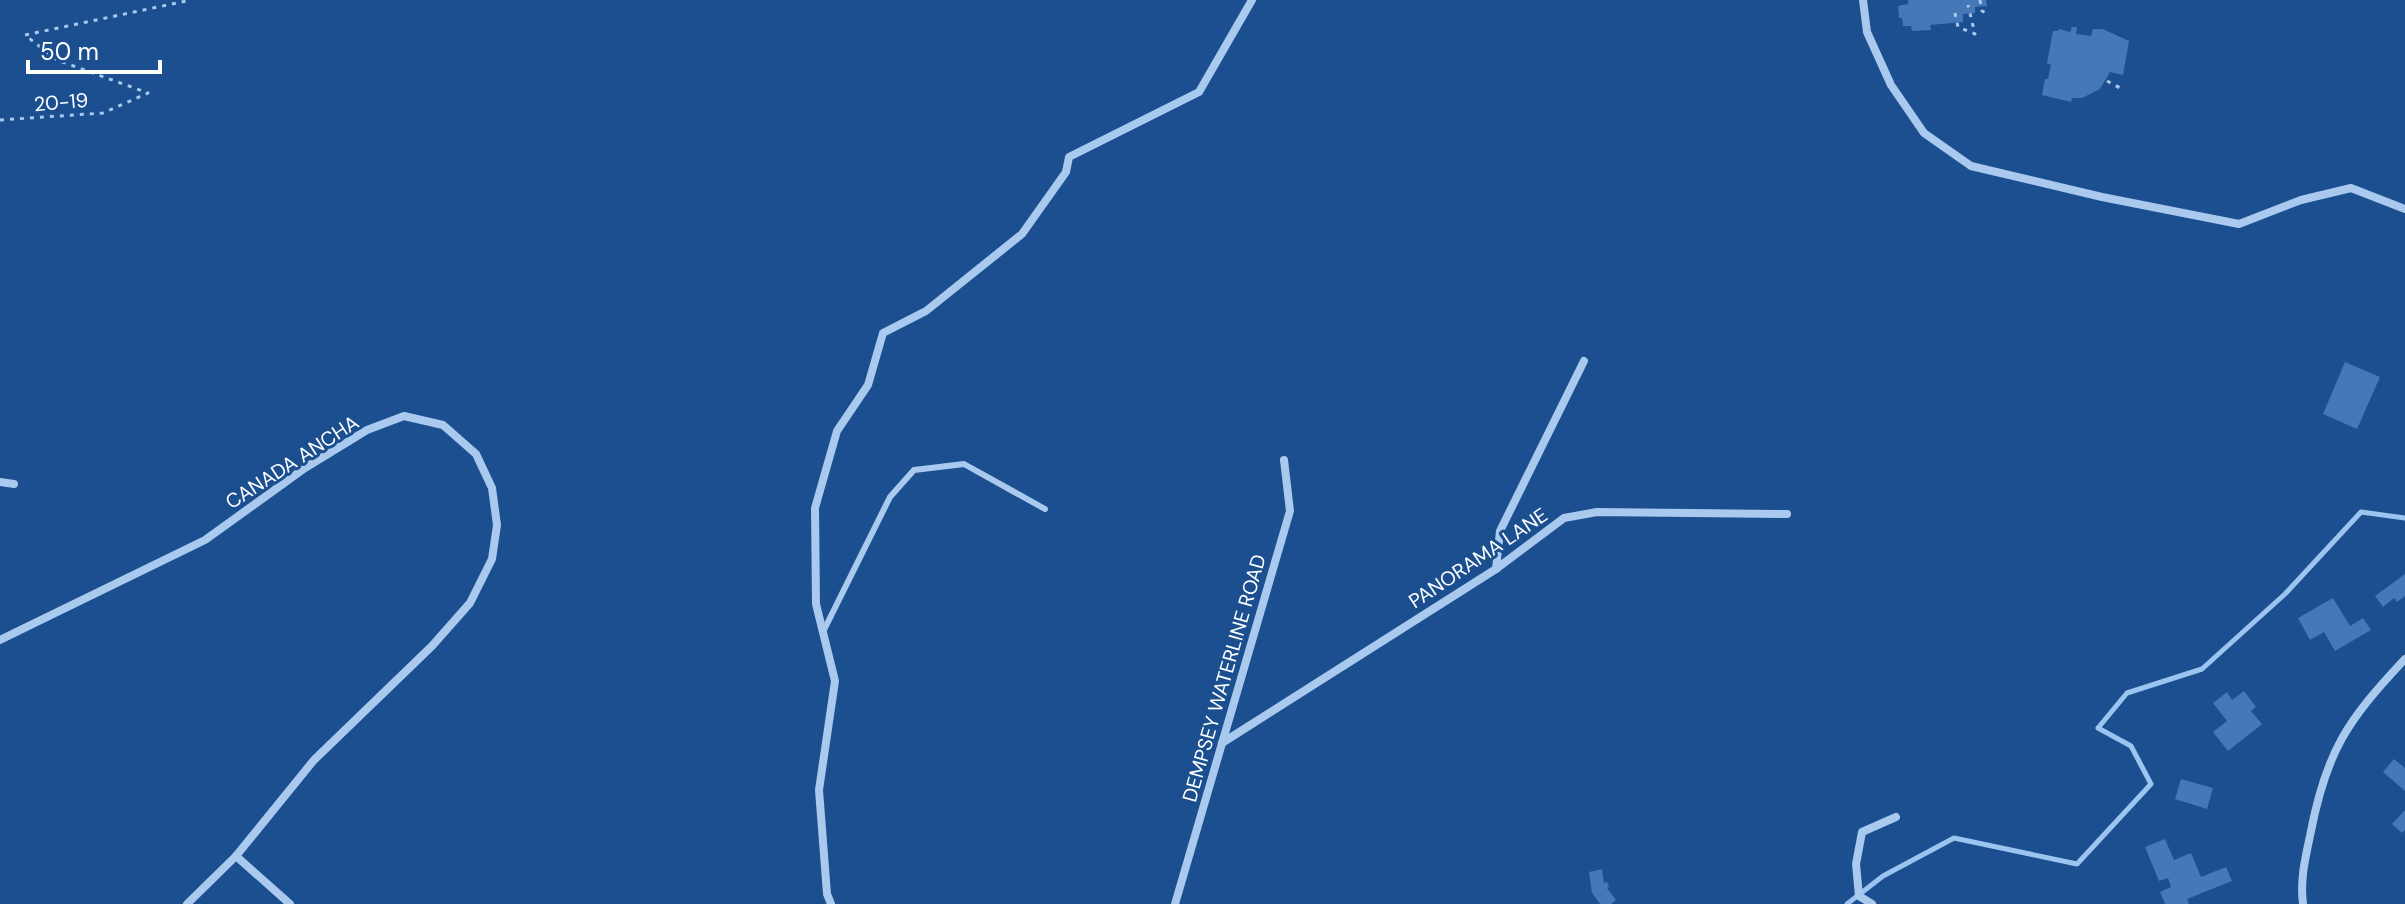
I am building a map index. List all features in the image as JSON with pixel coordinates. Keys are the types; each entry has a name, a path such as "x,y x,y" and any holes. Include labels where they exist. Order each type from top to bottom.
{"street":[{"path":"831,904 827,894 819,790 835,681 816,604 815,508 837,431 868,385 883,333 926,311 1022,234 1066,172 1069,157 1199,92 1252,0"},
{"path":"1863,0 1867,32 1891,85 1924,133 1971,166 2102,197 2239,224 2301,200 2351,188 2405,209"},
{"path":"1496,569 1500,531 1584,361"},
{"name":"CANADA ANCHA","path":"0,640 205,540 305,468 367,430 404,416 443,425 476,454 492,488 497,525 492,559 470,603 432,646 314,760 236,856 187,904"},
{"name":"DEMPSEY WATERLINE ROAD","path":"1175,904 1290,511 1284,460"},
{"path":"0,482 14,484"},
{"name":"PANORAMA LANE","path":"1222,743 1496,569 1564,518 1597,512 1787,514"},
{"path":"2303,904 2301,885 2319,790 2334,749 2360,708 2405,659"},
{"path":"1872,904 1859,896 1856,864 1862,832 1896,817"},
{"path":"236,856 290,904"}],"lane":[{"path":"823,632 890,497 914,470 964,464 1045,509"}],"path":[{"name":"20-19","path":"0,120 103,113 148,93 57,60 25,35 191,0"},
{"path":"1980,0 1982,11 1988,14"},
{"path":"1955,13 1958,27 1975,34 1968,5"},
{"path":"2107,81 2124,90"}],"building":[{"path":"1908,0 1986,0 1987,6 1975,7 1975,13 1963,14 1963,22 1930,25 1931,30 1912,31 1911,26 1903,26 1902,18 1899,18 1898,6 1908,4"},
{"path":"2072,27 2077,27 2076,34 2091,36 2093,29 2103,29 2129,41 2123,75 2110,72 2100,89 2082,98 2072,98 2071,102 2042,95 2051,65 2047,63 2053,31 2070,32"},
{"path":"2345,362 2380,377 2357,429 2323,414"},
{"path":"2405,574 2405,596 2397,602 2394,598 2383,607 2375,596"},
{"path":"2333,598 2350,626 2363,618 2371,630 2335,651 2324,632 2310,640 2298,618"},
{"path":"2244,691 2256,707 2251,711 2262,724 2228,751 2213,732 2227,721 2213,703 2227,692 2232,700"},
{"path":"2394,759 2405,768 2405,791 2383,772"},
{"path":"2181,779 2213,788 2207,809 2175,799"},
{"path":"2405,810 2405,830 2402,833 2392,824"},
{"path":"2165,839 2174,860 2191,853 2201,877 2226,867 2232,881 2187,899 2189,904 2165,904 2160,892 2171,887 2168,878 2159,881 2145,847"},
{"path":"1602,869 1604,883 1607,882 1607,888 1616,900 1611,904 1600,904 1592,893 1589,872"}],"waterway":[{"path":"1847,904 1883,876 1954,838 2077,864 2151,784 2131,746 2098,728 2127,693 2202,669 2285,594 2361,512 2405,518"}]}
